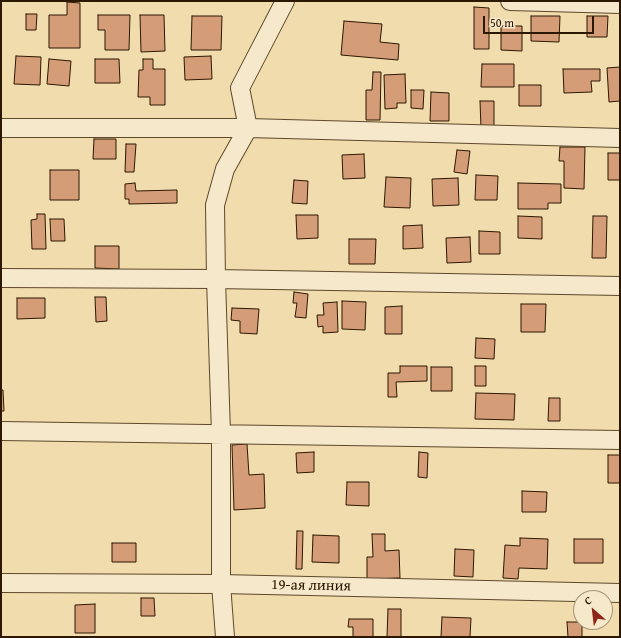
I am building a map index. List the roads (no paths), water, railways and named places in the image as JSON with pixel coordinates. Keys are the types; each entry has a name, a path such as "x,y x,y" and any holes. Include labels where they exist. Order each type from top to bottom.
{"street":[{"path":"225,637 221,584 221,434 215,205 225,169 248,128 240,88 285,1"},
{"path":"510,1 620,4"},
{"path":"1,128 248,128 620,138"},
{"path":"1,278 216,279 620,286"},
{"path":"1,431 620,440"},
{"name":"19-ая линия","path":"1,583 221,584 620,593"}]}
